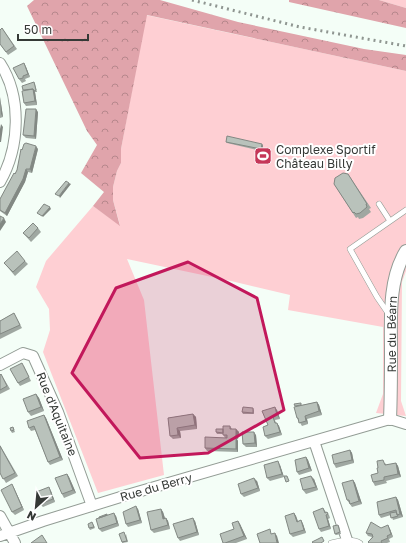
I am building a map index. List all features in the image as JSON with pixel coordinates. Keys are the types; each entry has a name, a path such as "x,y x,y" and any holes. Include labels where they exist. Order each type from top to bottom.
{"street":[{"path":"0,63 11,89 15,124 11,156 0,182"},
{"name":"Rue du Béarn","path":"390,419 391,317 396,272 406,251"},
{"name":"Rue d'Aquitaine","path":"0,365 23,353 33,356 46,382 92,506"},
{"path":"390,419 406,424"},
{"name":"Rue du Berry","path":"5,535 92,506 390,419"},
{"path":"314,441 347,540"},
{"path":"0,516 5,535 15,543"}],"lane":[{"path":"379,204 390,221"},
{"path":"391,317 377,297 350,249 406,210"},
{"path":"333,543 347,540 358,541 360,543"}],"highlighted area":[{"path":"188,262 257,298 284,410 208,453 140,458 72,373 116,288"}],"shaded area":[{"path":"379,0 406,0 406,8"},
{"name":"Complexe Sportif Château Billy","path":"146,15 406,71 406,271 402,282 401,401 406,416 376,413 383,394 383,327 288,310 290,295 127,259 144,300 164,475 98,493 43,352 50,330 49,309 36,287 46,261 93,206 120,225 113,200 113,187 117,171 121,163 121,149"}],"green space":[{"path":"34,0 160,0 238,22 364,49 406,55 406,71 147,15 121,149 121,163 117,171 113,187 113,200 120,226 93,206 104,192 81,173 97,145 87,131 27,6"},
{"path":"289,0 379,0 406,8 406,28 289,2"}],"building":[{"path":"2,28 14,46 6,52 0,44 0,30"},
{"path":"24,63 28,74 19,79 13,68"},
{"path":"34,82 36,90 23,90 22,86"},
{"path":"33,89 35,101 24,103 22,91"},
{"path":"26,109 36,109 34,136 23,135"},
{"path":"227,136 262,144 261,149 226,142"},
{"path":"26,143 36,146 30,169 26,169 23,179 5,213 0,210 0,199 17,170 21,149 22,150 24,144"},
{"path":"343,173 348,174 367,204 367,207 360,213 353,213 334,184 335,178"},
{"path":"66,181 69,183 59,196 55,194"},
{"path":"44,204 50,207 42,216 37,213"},
{"path":"0,216 4,218 0,224"},
{"path":"33,223 38,228 29,238 23,233"},
{"path":"17,251 25,261 13,272 4,263"},
{"path":"14,313 20,325 0,334 0,321"},
{"path":"22,363 29,377 18,383 10,369"},
{"path":"1,374 7,386 0,390 0,375"},
{"path":"36,394 41,407 28,412 23,399"},
{"path":"317,402 319,411 305,416 306,421 299,423 294,407"},
{"path":"301,403 301,405 295,406 294,404"},
{"path":"243,407 253,408 253,413 242,412"},
{"path":"275,407 277,415 273,417 280,432 265,436 263,427 268,425 262,411"},
{"path":"193,414 195,425 177,428 178,435 170,436 168,418"},
{"path":"44,415 60,457 48,462 34,426 29,428 27,421"},
{"path":"223,426 230,426 230,429 236,429 236,449 205,448 205,437 227,438 227,435 223,435"},
{"path":"216,429 223,429 223,433 216,432"},
{"path":"242,432 254,432 255,443 243,444"},
{"path":"0,446 15,473 3,479 0,473"},
{"path":"350,450 352,460 334,464 332,455"},
{"path":"306,457 309,468 297,472 295,460"},
{"path":"383,460 385,465 396,463 398,474 384,477 384,480 373,482 371,475 378,473 377,461"},
{"path":"278,461 282,474 267,478 264,465"},
{"path":"67,474 73,490 62,494 55,478"},
{"path":"284,476 287,476 289,481 286,482"},
{"path":"311,476 316,487 303,490 300,479"},
{"path":"254,478 258,488 241,494 238,484"},
{"path":"353,480 359,501 350,504 349,500 347,500 342,483"},
{"path":"12,484 22,507 12,512 1,490"},
{"path":"49,487 53,499 40,504 36,492"},
{"path":"396,497 400,514 397,515 396,510 379,515 377,502"},
{"path":"136,506 140,520 126,524 123,512"},
{"path":"323,508 325,513 327,512 328,514 326,515 329,526 319,529 313,512"},
{"path":"161,509 163,519 166,518 168,525 151,530 147,512"},
{"path":"396,512 398,516 391,518 390,513"},
{"path":"114,513 117,523 99,529 96,519"},
{"path":"294,513 297,522 301,520 304,530 290,534 285,516"},
{"path":"193,518 197,532 178,538 173,524"},
{"path":"238,521 244,536 223,543 220,534 234,529 232,523"},
{"path":"92,522 94,527 89,528 88,524"},
{"path":"371,522 381,528 388,525 391,534 387,536 388,538 381,541 382,543 368,542 373,537 372,534 366,533"},
{"path":"338,525 340,532 335,534 333,526"},
{"path":"270,529 271,534 275,533 277,543 260,543 257,534"},
{"path":"124,532 127,541 122,542 119,534"},
{"path":"42,535 47,543 31,543"},
{"path":"322,537 324,541 321,543 312,542"}],"railway":[{"path":"192,0 300,27 406,46"}],"place":[{"name":"Complexe Sportif Château Billy","path":"263,156"}]}
